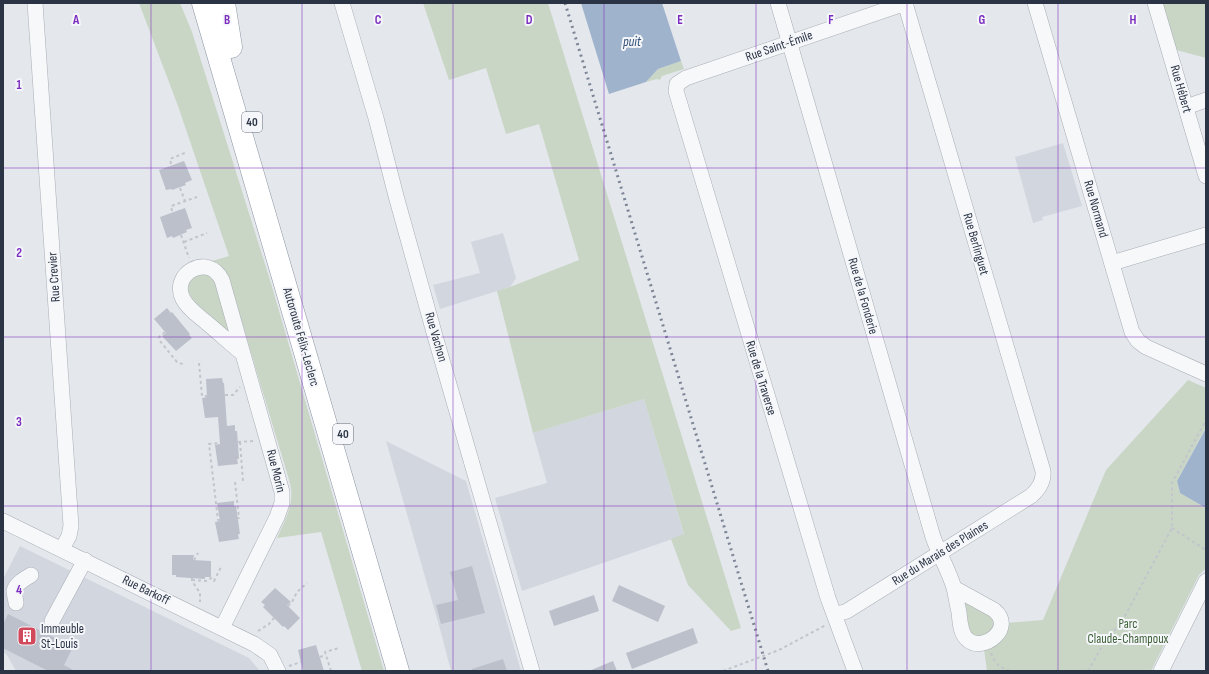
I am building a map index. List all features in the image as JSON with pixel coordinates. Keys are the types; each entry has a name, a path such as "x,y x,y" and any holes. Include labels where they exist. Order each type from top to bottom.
{"highway":[{"name":"Autoroute Félix-Leclerc","path":"210,4 231,47 412,671"},
{"name":"Autoroute Félix-Leclerc","path":"210,4 398,671"}],"street":[{"name":"Rue Crevier","path":"35,3 71,526 69,536 62,549"},
{"name":"Rue Vachon","path":"342,3 376,118 435,336 532,671"},
{"name":"Rue de la Fonderie","path":"778,3 933,537 954,588"},
{"name":"Rue Saint-Émile","path":"677,84 686,78 905,3"},
{"name":"Rue Berlinguet","path":"905,3 1043,471 1041,485"},
{"name":"Rue Normand","path":"1035,3 1132,332 1138,341 1161,354 1206,374"},
{"name":"Rue Hébert","path":"1155,3 1206,176"},
{"name":"Rue de la Traverse","path":"677,84 676,95 828,598 831,620 854,671"},
{"path":"1186,106 1206,100"},
{"path":"1112,263 1206,235"},
{"name":"Rue Morin","path":"222,628 277,517 282,499 282,488 220,277 216,272 207,267 191,270 183,278 180,285 180,292 185,302 195,313 242,353"},
{"name":"Rue du Marais des Plaines","path":"831,620 1031,496 1041,485"},
{"name":"Rue Barkoff","path":"3,521 265,650 284,668"},
{"path":"52,622 84,560"},
{"path":"16,603 14,592 15,588 31,575"},
{"path":"1162,671 1206,581"}],"path":[{"path":"171,164 170,159 187,152"},
{"path":"180,188 184,201"},
{"path":"172,211 171,206 197,197"},
{"path":"184,242 207,233"},
{"path":"181,235 191,262"},
{"path":"165,332 159,337 160,341 177,362 185,365"},
{"path":"199,364 202,396 207,396"},
{"path":"225,395 233,395 243,384"},
{"path":"1088,671 1100,650 1125,616 1172,528 1172,482 1206,420"},
{"path":"242,481 239,442 253,441 260,444"},
{"path":"220,443 209,444 215,504 218,520 220,520"},
{"path":"235,482 240,518 238,518"},
{"path":"1172,528 1206,550"},
{"path":"194,560 198,553"},
{"path":"200,602 200,593 192,579 207,581 211,578 214,581 221,568"},
{"path":"288,606 292,602 297,592 307,583"},
{"path":"258,631 269,624 274,618"},
{"path":"723,671 779,650 831,620"},
{"path":"330,671 325,652 339,648"},
{"path":"320,657 326,655"},
{"path":"284,668 301,662"},
{"path":"998,666 1010,671"}],"shaded area":[{"path":"1063,143 1082,206 1042,217 1043,220 1033,223 1015,157"},
{"path":"503,233 516,278 510,287 440,309 433,285 480,273 471,242"},
{"path":"644,399 684,535 522,591 495,498 547,483 533,433"},
{"path":"386,441 466,481 521,671 451,671"},
{"path":"20,546 249,658 260,671 16,671 3,651 3,579"}],"green space":[{"path":"139,3 180,3 192,32 270,280 384,671 362,671 321,532 277,538 286,518 290,504 290,483 228,276 222,267 212,261 229,256 178,106"},
{"path":"423,3 548,3 741,628 731,631 688,585 671,539 684,534 644,399 533,433 497,291 579,260 539,124 506,134 486,68 449,80"},
{"path":"1157,3 1206,3 1206,58 1169,48"},
{"path":"681,61 684,69 662,76 660,80 657,79 646,82 658,69"},
{"path":"199,274 208,275 214,281 229,331 227,331 196,303 189,294 189,284 192,279"},
{"name":"Parc Claude-Champoux","path":"1188,380 1206,388 1206,427 1177,481 1180,493 1206,508 1206,568 1199,575 1151,671 987,671 984,649 1007,623 1043,620 1106,470"},
{"path":"962,600 994,617 994,630 980,638 971,636"}],"water":[{"name":"puit","path":"581,3 662,3 681,61 658,69 646,82 609,94"},
{"path":"1206,428 1206,508 1180,493 1177,481"}],"building":[{"path":"184,161 192,180 185,183 186,185 172,190 166,190 159,170"},
{"path":"185,208 192,228 186,230 187,232 173,238 172,236 167,238 160,217"},
{"path":"167,308 171,313 172,312 192,338 176,351 162,336 166,333 154,319"},
{"path":"222,378 224,383 227,426 235,425 235,431 237,431 239,459 237,459 238,464 218,466 215,445 220,444 218,417 205,418 202,398 207,397 206,379"},
{"path":"234,501 240,534 238,534 239,539 219,542 215,522 220,521 217,503"},
{"path":"172,555 194,555 193,560 211,561 211,577 205,577 205,579 176,577 176,575 172,575"},
{"path":"472,566 485,613 441,624 436,605 458,600 450,572"},
{"path":"619,585 665,606 658,622 612,601"},
{"path":"275,588 291,602 287,605 300,618 288,630 263,607 265,605 261,602"},
{"path":"594,595 599,611 554,626 549,611"},
{"name":"Immeuble St-Louis","path":"8,614 73,647 64,665 75,671 48,671 3,648 3,624"},
{"path":"693,628 698,643 632,669 626,653"},
{"path":"316,645 324,671 303,671 298,650"},
{"path":"503,659 507,671 472,671 472,669"},
{"path":"613,661 617,671 589,671"}],"railway":[{"path":"565,3 768,671"}],"place":[{"name":"Immeuble St-Louis","path":"27,636"}]}
